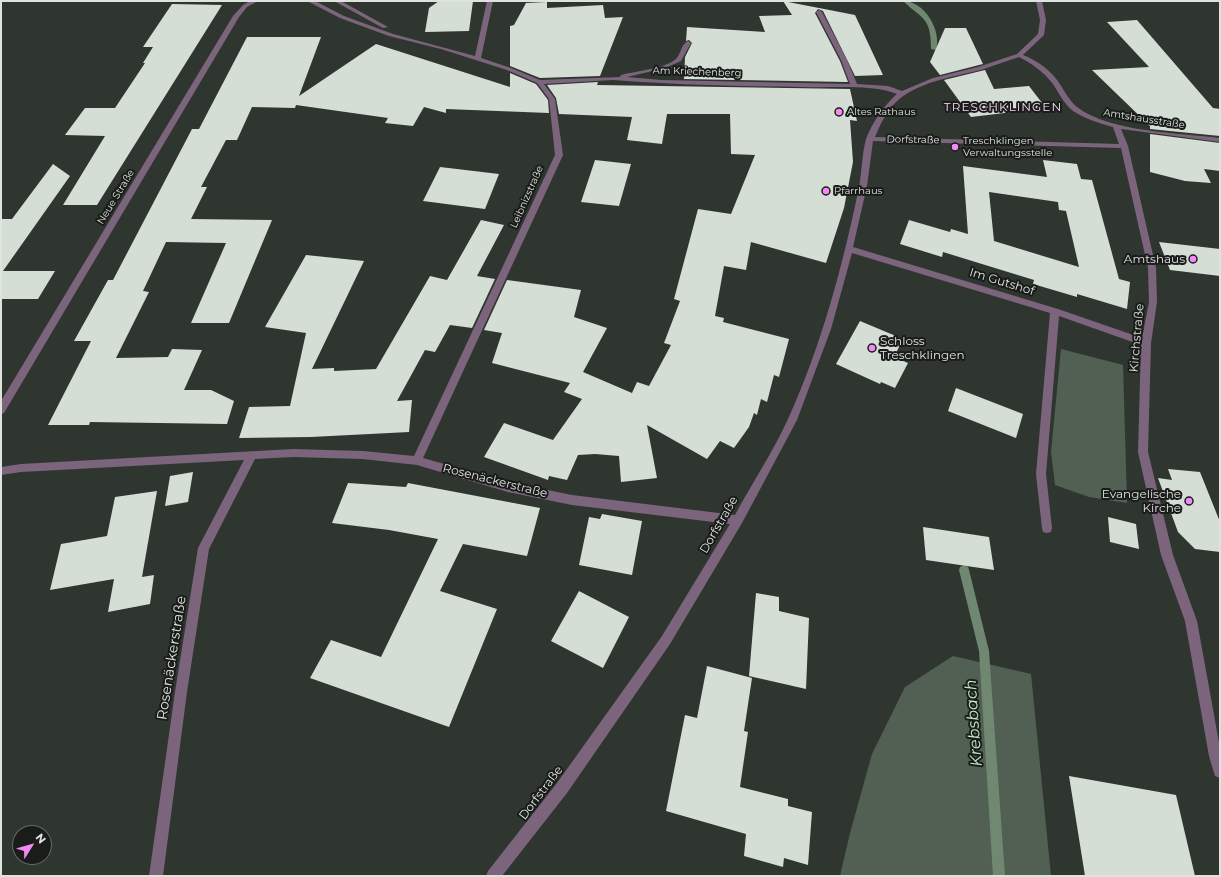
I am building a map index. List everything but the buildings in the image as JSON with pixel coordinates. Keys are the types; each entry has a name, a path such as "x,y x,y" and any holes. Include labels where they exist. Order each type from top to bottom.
{"street":[{"name":"Neue Straße","path":"1,410 236,16 246,6 255,1"},
{"name":"Leibnizstraße","path":"310,1 342,17 391,35 478,58 509,69 539,82 552,99 559,155 417,461"},
{"name":"Leibnizstraße","path":"337,1 380,24 390,31 391,35"},
{"path":"478,58 490,1"},
{"name":"Dorfstraße","path":"493,876 562,788 666,640 738,520 792,420 827,329 849,249 863,186 870,139 880,119 892,102 902,94 935,79 980,68 1019,55 1041,35 1043,20 1039,1"},
{"path":"819,12 844,60 854,86"},
{"path":"613,78 663,66 679,60 688,43"},
{"name":"Amtshausstraße","path":"1019,55 1031,60 1052,78 1067,101 1075,110 1100,123 1220,140"},
{"name":"Am Kriechenberg","path":"539,82 613,78 661,82 854,86 888,88 902,94"},
{"name":"Kirchstraße","path":"1116,126 1124,146 1152,268 1153,302 1146,343 1143,452 1167,555 1191,621 1215,756 1220,771"},
{"name":"Dorfstraße","path":"870,139 1124,146"},
{"name":"Im Gutshof","path":"849,249 1055,311 1146,343"},
{"path":"1047,528 1041,474 1055,311"},
{"name":"Rosenäckerstraße","path":"1,471 21,468 293,453 363,455 417,461 508,487 572,500 738,520"},
{"name":"Rosenäckerstraße","path":"156,876 181,692 204,548 252,455"}],"green space":[{"path":"1061,349 1123,365 1127,503 1089,497 1055,485 1051,452"},
{"path":"953,656 1031,674 1051,876 840,876 850,833 872,754 905,687"}],"waterway":[{"name":"Krebsbach","path":"906,1 925,15 929,20 933,32 934,49"},
{"name":"Krebsbach","path":"964,570 984,651 999,876"}],"place":[{"name":"Altes Rathaus","path":"839,112"},
{"name":"Treschklingen Verwaltungsstelle","path":"955,147"},
{"name":"Pfarrhaus","path":"826,191"},
{"name":"Amtshaus","path":"1193,259"},
{"name":"Schloss Treschklingen","path":"872,348"},
{"name":"Evangelische Kirche","path":"1189,501"}],"district":[{"name":"TRESCHKLINGEN","path":"1003,107"}]}
